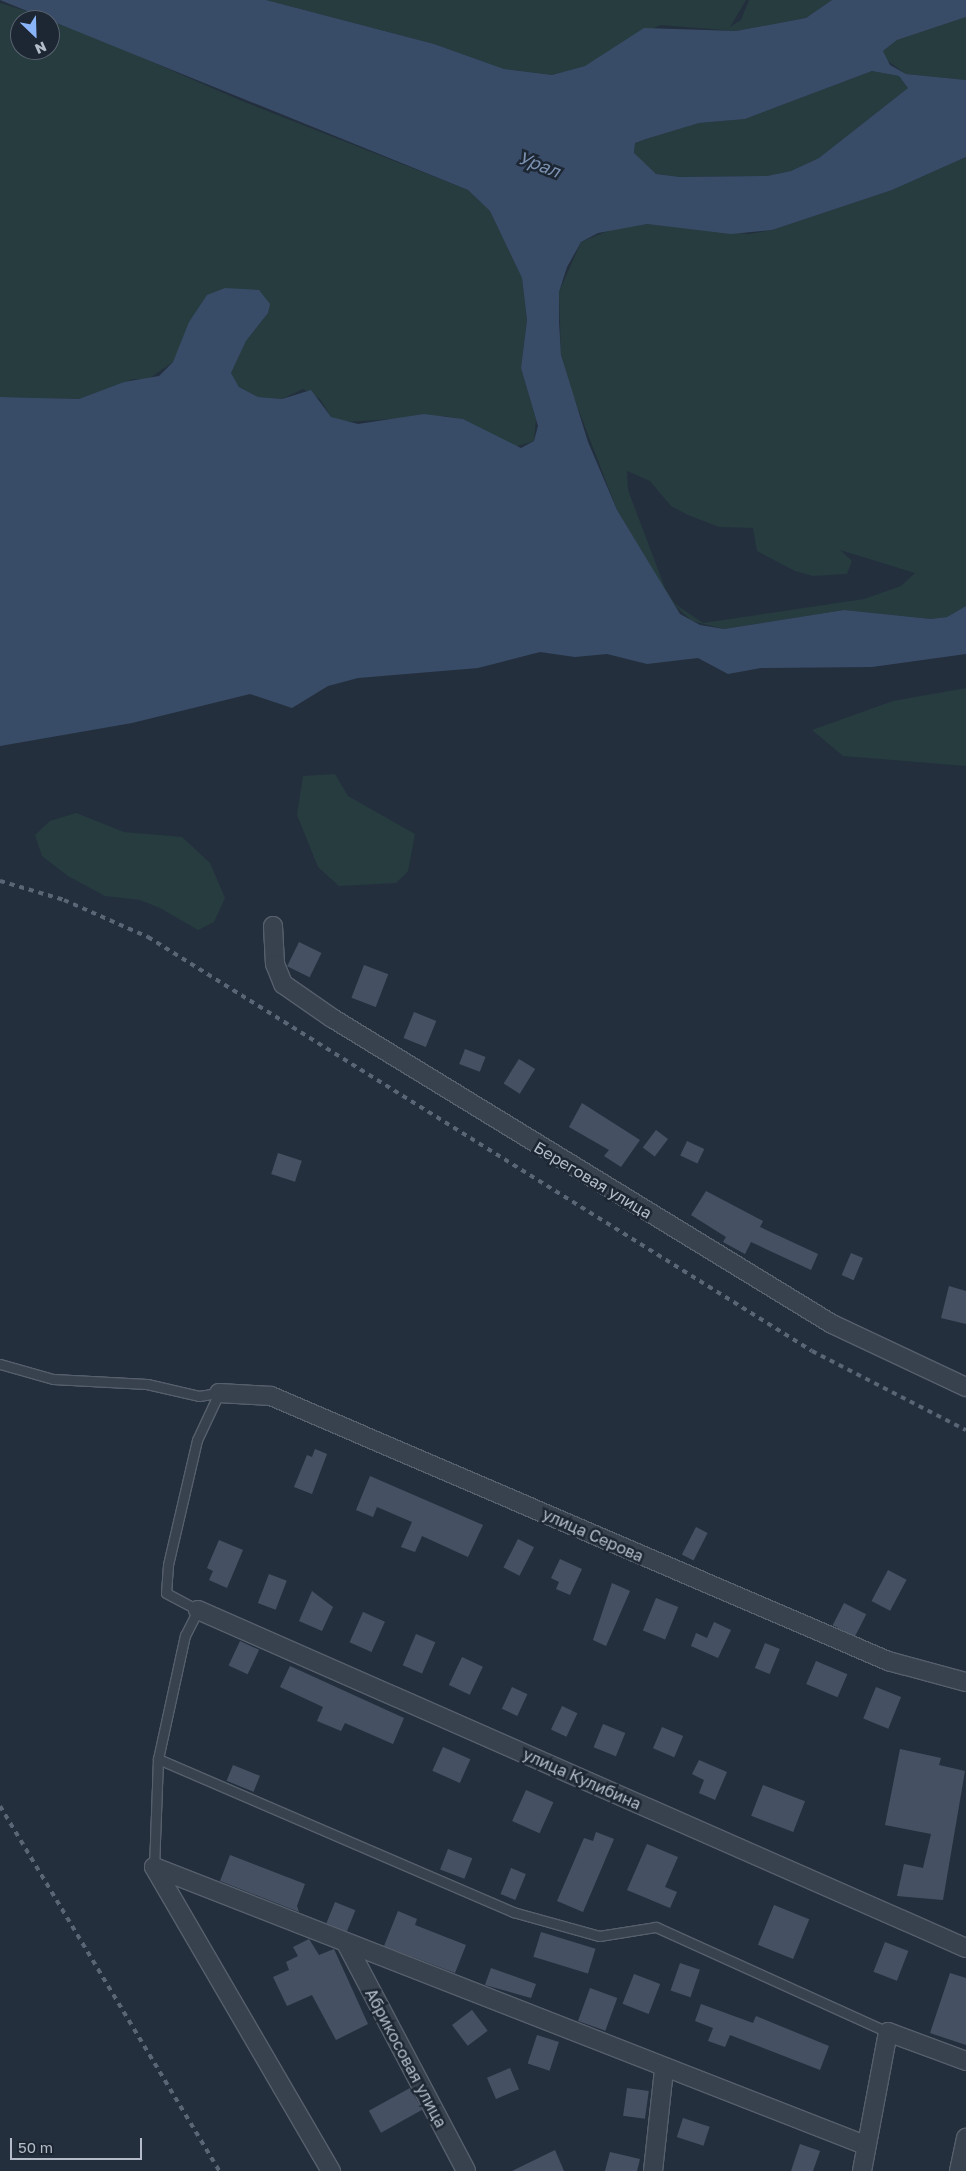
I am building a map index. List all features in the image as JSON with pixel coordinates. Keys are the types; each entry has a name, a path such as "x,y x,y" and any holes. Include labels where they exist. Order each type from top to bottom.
{"street":[{"name":"Береговая улица","path":"273,926 275,964 283,984 332,1018 832,1324 966,1387"},
{"name":"улица Серова","path":"219,1393 271,1396 888,1661 966,1682"},
{"name":"улица Кулибина","path":"198,1610 966,1948"},
{"path":"154,1867 347,1945 865,2146"},
{"path":"154,1867 331,2171"},
{"name":"Абрикосовая улица","path":"347,1945 466,2171"},
{"path":"862,2171 865,2146 888,2032 966,2061"},
{"path":"653,2171 664,2069"},
{"path":"959,2171 966,2138"}],"lane":[{"path":"0,1364 53,1379 147,1384 199,1396 219,1393"},
{"path":"154,1867 158,1759 185,1635 198,1610 166,1593 168,1566 197,1440 219,1393"},
{"path":"158,1759 513,1912 599,1936 656,1927 888,2032"}],"green space":[{"path":"266,0 746,0 730,27 741,20 749,0 832,0 806,18 736,31 660,25 585,66 552,75 504,69 434,44"},
{"path":"0,3 23,10 10,10 10,60 60,60 60,22 242,101 468,190 490,211 522,278 527,320 521,368 536,419 534,441 515,447 463,419 443,416 344,422 331,417 320,399 303,389 282,399 258,397 239,387 231,373 246,341 268,313 180,347 173,362 147,380 134,379 79,399 0,397"},
{"path":"966,17 966,80 906,74 885,59 883,51 897,40"},
{"path":"872,71 899,76 908,88 819,158 791,171 767,176 680,177 656,174 638,162 634,153 635,143 646,139 699,123 745,119"},
{"path":"966,157 966,606 947,617 931,619 844,610 724,629 692,621 671,602 617,510 567,380 561,355 559,292 581,242 615,228 647,224 749,234 772,230 892,190","holes":["627,471 650,481 671,506 688,515 719,527 753,528 757,551 795,571 813,576 847,574 852,561 840,550 915,573 901,586 864,599 703,623 675,604 665,588 628,490"]},
{"path":"966,688 966,766 843,756 812,730 893,701"},
{"path":"335,774 348,796 415,834 408,871 396,883 339,886 318,867 297,815 303,776"},
{"path":"76,813 124,832 182,837 210,863 225,898 214,922 198,930 160,908 140,900 105,896 68,876 42,856 35,835 50,821"}],"water":[{"name":"Урал","path":"0,0 266,0 434,44 504,69 552,75 585,66 644,28 736,31 806,18 832,0 966,0 966,17 897,40 883,51 890,65 906,74 966,80 966,157 892,190 772,230 731,234 647,224 598,233 581,242 567,267 559,292 559,322 561,355 588,442 617,510 680,614 700,625 724,629 844,610 931,619 947,617 966,606 966,654 872,667 761,668 728,674 698,658 647,664 607,654 575,657 540,652 478,668 358,678 328,686 292,708 250,694 132,723 0,746 0,397 79,399 124,382 159,376 173,362 189,322 207,295 225,288 259,290 270,304 268,313 246,341 231,373 239,387 258,397 282,399 311,390 331,417 358,424 424,414 463,419 521,448 534,441 538,426 521,368 527,320 522,278 490,211 468,190 60,24 60,10 25,10","holes":["872,71 899,76 908,88 819,158 791,171 767,176 680,177 656,174 634,153 635,143 646,139 699,123 745,119"]}],"building":[{"path":"299,942 321,953 310,977 287,966"},
{"path":"364,965 388,974 376,1007 351,998"},
{"path":"414,1012 436,1021 426,1047 404,1038"},
{"path":"465,1049 486,1057 480,1072 459,1064"},
{"path":"519,1059 535,1069 520,1094 504,1084"},
{"path":"582,1103 640,1140 621,1167 604,1156 609,1150 569,1127"},
{"path":"656,1130 668,1139 655,1157 643,1148"},
{"path":"687,1141 704,1149 697,1164 680,1156"},
{"path":"278,1153 302,1161 295,1182 271,1174"},
{"path":"706,1191 763,1221 760,1227 818,1254 811,1270 751,1242 745,1254 723,1242 726,1237 691,1215"},
{"path":"851,1253 863,1258 854,1280 842,1275"},
{"path":"949,1286 966,1291 966,1324 941,1318"},
{"path":"315,1449 327,1454 312,1494 294,1487 307,1455 312,1457"},
{"path":"370,1476 483,1525 468,1557 422,1536 415,1552 401,1547 412,1522 377,1507 373,1517 356,1510"},
{"path":"696,1527 708,1533 694,1561 682,1555"},
{"path":"518,1539 534,1547 520,1576 503,1568"},
{"path":"219,1540 243,1550 227,1588 209,1580 213,1571 207,1568"},
{"path":"560,1559 582,1569 570,1595 556,1589 559,1582 551,1578"},
{"path":"888,1570 907,1580 890,1611 872,1601"},
{"path":"269,1574 287,1581 276,1610 258,1603"},
{"path":"612,1583 630,1591 606,1646 593,1640"},
{"path":"312,1591 333,1607 322,1631 299,1621"},
{"path":"656,1598 678,1607 665,1639 643,1630"},
{"path":"844,1603 866,1614 855,1637 833,1625"},
{"path":"363,1612 385,1622 372,1652 350,1642"},
{"path":"714,1622 731,1630 718,1658 691,1646 696,1633 707,1638"},
{"path":"416,1634 435,1642 422,1674 403,1665"},
{"path":"240,1641 259,1650 248,1674 229,1665"},
{"path":"765,1643 780,1649 770,1674 755,1668"},
{"path":"462,1657 483,1667 470,1695 449,1685"},
{"path":"816,1661 847,1674 838,1697 806,1684"},
{"path":"290,1666 404,1718 393,1744 345,1723 341,1731 317,1721 323,1707 280,1687"},
{"path":"512,1687 527,1694 517,1716 502,1709"},
{"path":"876,1687 901,1697 888,1729 863,1719"},
{"path":"562,1706 577,1713 566,1737 551,1730"},
{"path":"603,1724 625,1733 616,1756 594,1747"},
{"path":"662,1727 683,1736 674,1757 653,1748"},
{"path":"443,1747 470,1759 460,1783 432,1771"},
{"path":"900,1749 941,1758 939,1765 965,1771 943,1900 897,1896 904,1864 923,1868 931,1834 885,1825"},
{"path":"699,1760 727,1772 715,1800 699,1793 704,1780 692,1774"},
{"path":"233,1765 260,1776 254,1792 227,1781"},
{"path":"763,1785 805,1801 793,1832 751,1816"},
{"path":"526,1790 553,1802 540,1833 512,1821"},
{"path":"596,1832 614,1839 583,1912 557,1901 584,1838 593,1841"},
{"path":"647,1844 678,1857 665,1887 677,1892 670,1908 627,1890"},
{"path":"448,1849 472,1858 464,1879 440,1870"},
{"path":"230,1855 305,1884 297,1906 299,1912 220,1881"},
{"path":"511,1868 526,1874 515,1900 501,1894"},
{"path":"335,1902 355,1910 347,1932 326,1923"},
{"path":"774,1905 809,1919 793,1959 758,1945"},
{"path":"398,1911 417,1919 415,1925 466,1945 455,1973 384,1946"},
{"path":"541,1932 596,1949 588,1974 533,1957"},
{"path":"309,1939 319,1955 334,1949 368,2024 336,2040 312,1995 287,2006 273,1977 289,1970 286,1962 298,1956 293,1947"},
{"path":"885,1942 908,1951 897,1981 874,1972"},
{"path":"680,1963 700,1970 690,1997 671,1990"},
{"path":"491,1968 536,1984 531,1998 485,1985"},
{"path":"950,1973 966,1978 966,2045 930,2033"},
{"path":"634,1974 660,1984 649,2014 623,2004"},
{"path":"590,1988 617,1998 605,2031 578,2021"},
{"path":"701,2004 753,2023 756,2016 829,2046 820,2070 730,2035 725,2047 708,2041 713,2028 695,2021"},
{"path":"472,2010 488,2031 468,2046 452,2025"},
{"path":"537,2035 559,2042 550,2071 528,2064"},
{"path":"510,2068 519,2089 496,2099 487,2078"},
{"path":"410,2088 422,2110 381,2133 369,2111"},
{"path":"627,2088 649,2091 645,2119 623,2116"},
{"path":"683,2118 710,2127 703,2146 677,2137"},
{"path":"800,2144 820,2151 813,2171 791,2171"},
{"path":"555,2150 564,2171 512,2171"},
{"path":"610,2152 640,2159 637,2171 605,2171"}],"railway":[{"path":"0,881 64,900 148,937 812,1351 966,1430"},
{"path":"0,1806 219,2171"}]}
